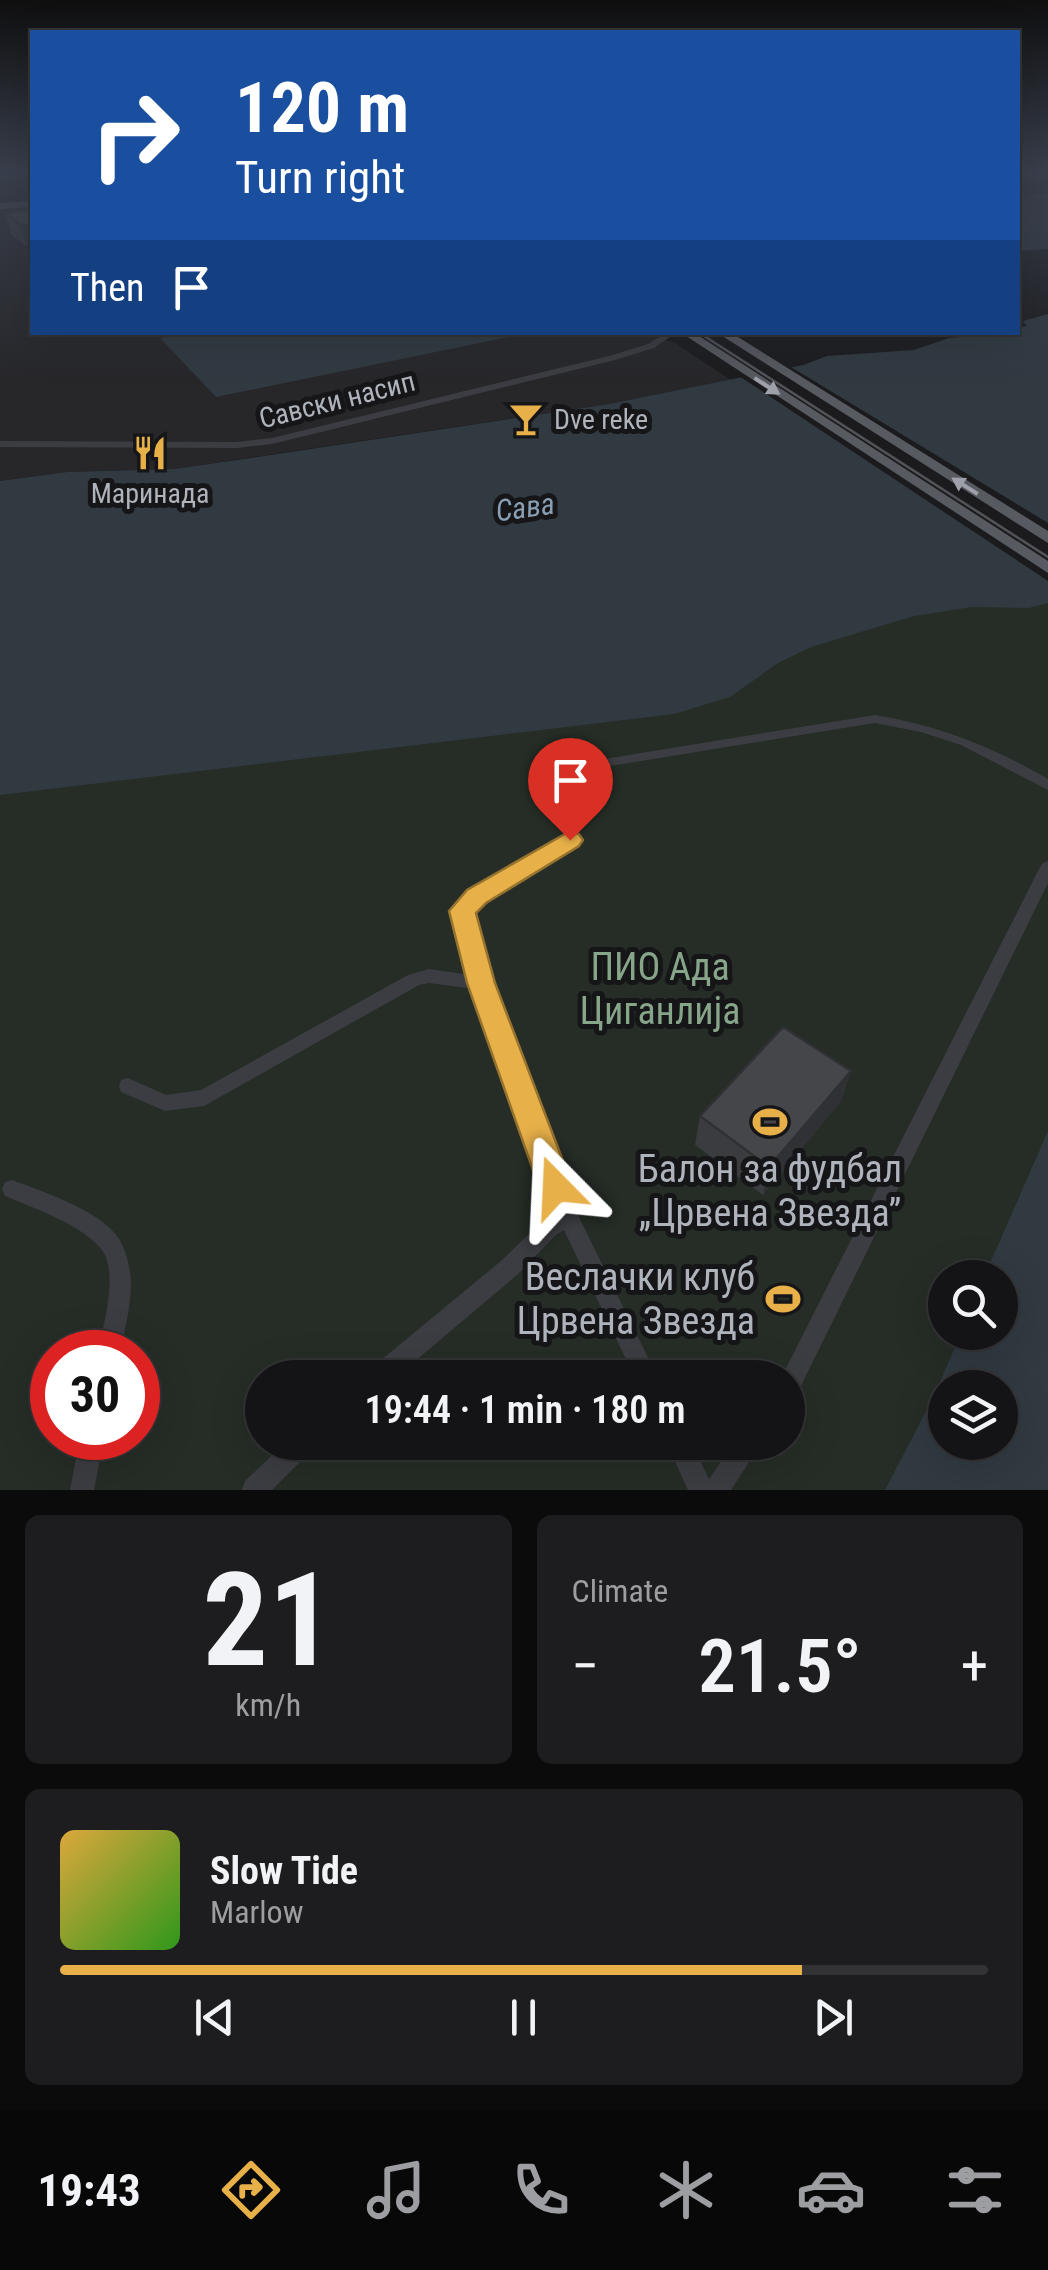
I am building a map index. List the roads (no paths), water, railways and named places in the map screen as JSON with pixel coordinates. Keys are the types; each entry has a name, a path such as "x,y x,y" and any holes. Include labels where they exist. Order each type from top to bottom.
{"main road":[{"path":"690,335 1048,568"},
{"path":"726,335 1048,538"}],"street":[{"name":"Савски насип","path":"0,444 238,445 272,441 612,358 651,346 669,335"},
{"path":"604,762 875,719 918,725 966,739 1048,785"},
{"path":"570,840 477,896 462,911 481,983 568,1216 637,1360"},
{"path":"802,1360 1048,867"},
{"path":"128,1086 165,1103 204,1098 414,980 429,976 481,983"},
{"path":"12,1189 90,1224 117,1254 121,1267 114,1330"},
{"path":"399,1360 509,1268 549,1228 568,1216"},
{"path":"82,1490 88,1460"},
{"path":"254,1490 285,1460"},
{"path":"687,1460 701,1490"},
{"path":"716,1490 737,1460"}],"water":[{"path":"1020,244 1048,244 1048,249 1020,251"},
{"name":"Сава","path":"1048,314 1048,603 1029,608 972,607 914,616 811,647 778,663 730,697 674,714 0,795 0,481 67,472 174,469 609,404 803,365 827,356 914,350 949,338 1020,335 1020,328 1027,326 1023,321"},
{"path":"179,335 518,335 216,397 160,338"},
{"path":"1048,1131 1048,1490 885,1490 928,1408 928,1460 1018,1460 1018,1370 945,1370 954,1350 1018,1350 1018,1260 991,1260"}],"tram line":[{"path":"703,335 1048,557"}],"place":[{"name":"Dve reke","path":"526,419"},
{"name":"Маринада","path":"150,453"},
{"name":"Балон за фудбал „Црвена Звезда”","path":"770,1122"},
{"name":"Веслачки клуб Црвена Звезда","path":"783,1299"}],"park label":[{"name":"ПИО Ада Циганлија","path":"660,989"}]}
